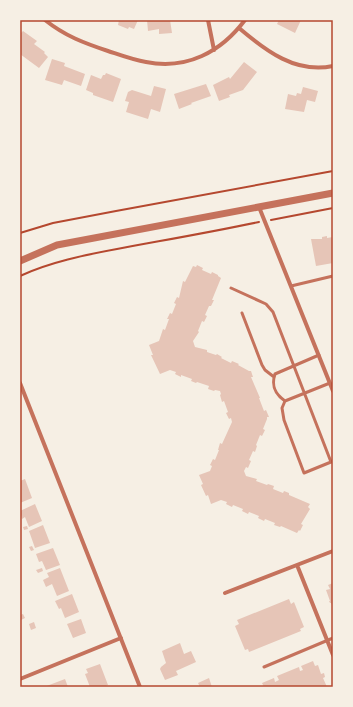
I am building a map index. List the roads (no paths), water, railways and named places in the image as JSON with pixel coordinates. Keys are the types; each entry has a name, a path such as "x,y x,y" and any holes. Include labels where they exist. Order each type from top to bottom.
{"street":[{"path":"45,20 71,38 147,63 174,64 185,62 214,50 224,44 245,20"},
{"path":"208,20 214,50"},
{"path":"239,28 260,46 275,56 292,63 309,67 333,66"},
{"path":"20,261 57,245 333,193"},
{"path":"259,207 333,391"},
{"path":"20,383 140,687"},
{"path":"225,593 333,551"},
{"path":"297,565 333,655"},
{"path":"20,679 121,638"}],"lane":[{"path":"291,286 333,276"},
{"path":"231,288 261,302 273,312 305,393 331,462 304,473 284,420 282,408 285,401 305,393 330,383"},
{"path":"242,313 262,365 274,377"},
{"path":"285,401 279,397 274,390 273,380 275,374 319,355"},
{"path":"264,667 333,638"}]}
